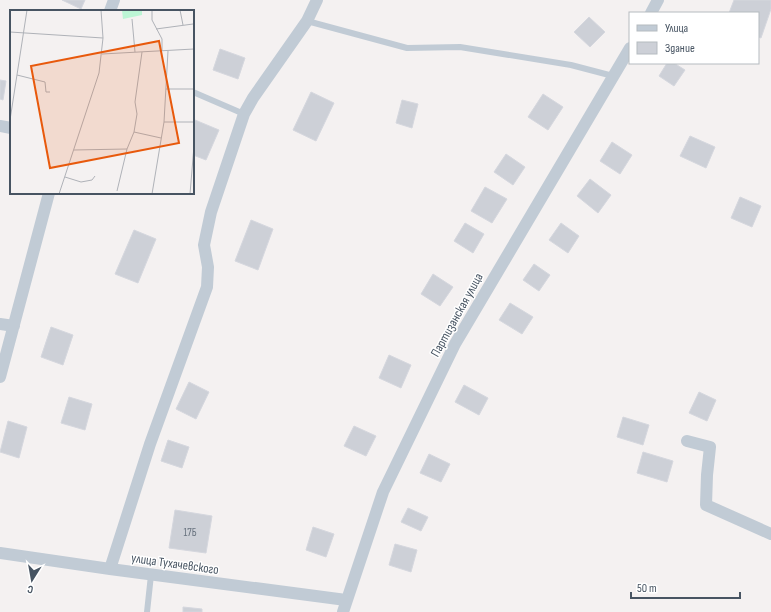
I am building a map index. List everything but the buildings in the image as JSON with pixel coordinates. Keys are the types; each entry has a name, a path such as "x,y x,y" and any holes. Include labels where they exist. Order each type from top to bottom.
{"street":[{"path":"110,10 114,0"},
{"path":"110,569 150,444 207,287 208,267 204,245 211,212 244,114 253,98 307,21 317,0"},
{"path":"651,12 658,0"},
{"name":"Партизанская улица","path":"344,606 383,492 455,344 629,50"},
{"path":"0,126 10,128"},
{"path":"0,378 49,194"},
{"path":"0,324 14,326"},
{"path":"688,441 710,447 706,505 771,534"},
{"name":"улица Тухачевского","path":"0,553 344,606"}],"lane":[{"path":"307,21 407,48 460,47 571,65 613,76"},
{"path":"194,92 244,114"},
{"path":"147,612 150,575"}]}
